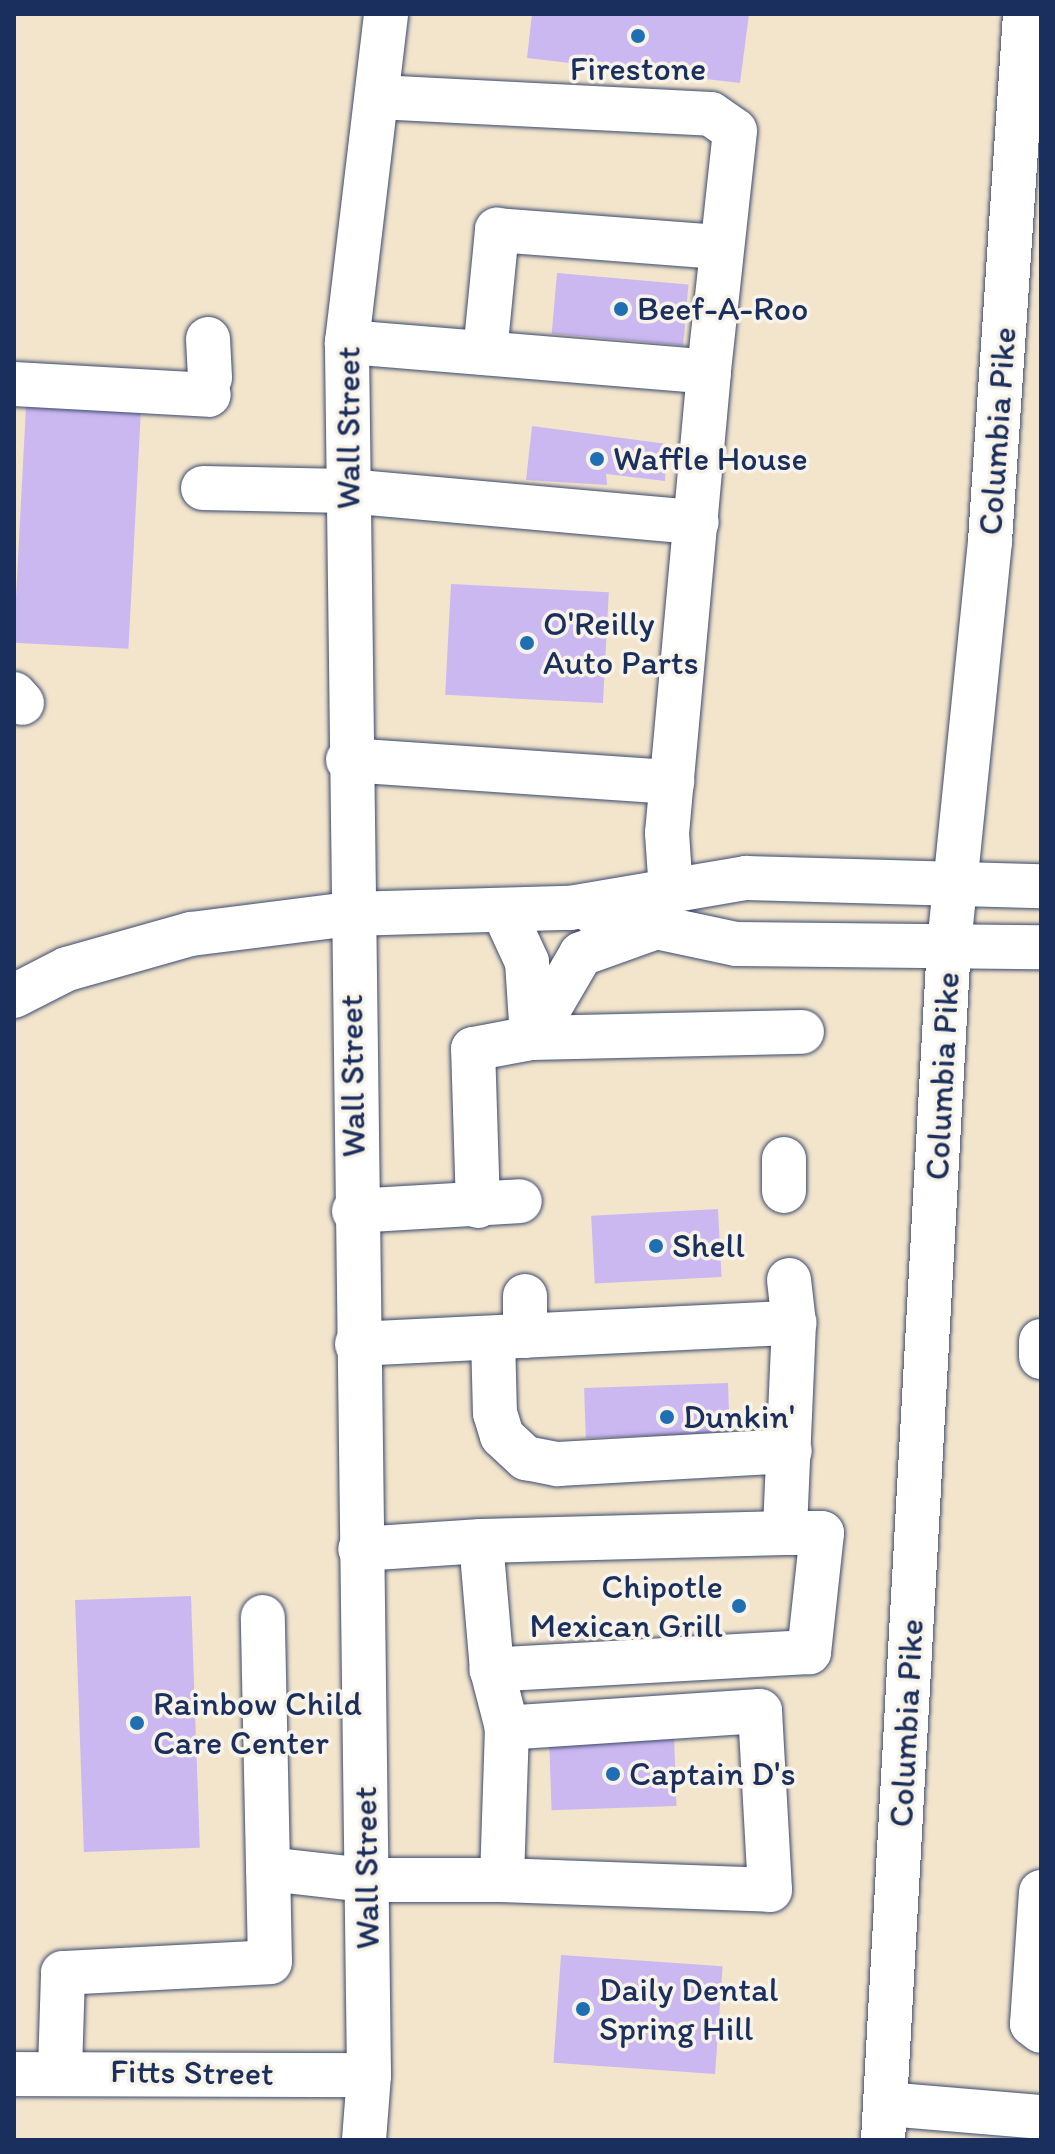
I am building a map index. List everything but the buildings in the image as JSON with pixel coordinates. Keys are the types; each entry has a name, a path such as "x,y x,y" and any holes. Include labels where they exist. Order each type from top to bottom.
{"street":[{"name":"Wall Street","path":"364,2140 369,2075 349,914 347,342 386,14"},
{"name":"Columbia Pike","path":"884,2122 949,945 989,557 1025,14"},
{"path":"377,97 711,114 735,131 719,247 672,782 664,909"},
{"path":"485,353 497,230 719,247"},
{"path":"347,342 709,372"},
{"path":"14,384 209,371"},
{"path":"203,488 347,491 697,522"},
{"path":"348,760 672,782"},
{"path":"532,1038 581,954 664,909 746,878 957,879 1041,886"},
{"path":"14,996 67,969 191,934 349,914 570,908 664,909 736,944 1041,947"},
{"path":"503,910 527,962 532,1038"},
{"path":"478,1206 473,1049 532,1038 802,1032"},
{"path":"354,1211 478,1206 520,1201"},
{"path":"785,1533 794,1323 789,1280"},
{"path":"357,1344 794,1323"},
{"path":"501,1337 495,1413 502,1436 526,1458 558,1464 790,1459"},
{"path":"1041,1341 1041,1357"},
{"path":"497,1457 513,1471 544,1477 790,1459"},
{"path":"360,1549 481,1541 822,1533 809,1652 492,1670"},
{"path":"481,1541 492,1670 507,1728 502,1880"},
{"path":"60,2070 63,1973 270,1962 263,1617"},
{"path":"268,1869 366,1880 502,1880 770,1890 760,1711 507,1728"},
{"path":"1041,1892 1032,2024 1041,2031"},
{"name":"Fitts Street","path":"14,2074 60,2070 369,2075"},
{"path":"884,2122 1041,2117"}],"place":[{"name":"Firestone","path":"638,36"},
{"name":"Beef-A-Roo","path":"621,309"},
{"name":"Waffle House","path":"597,459"},
{"name":"O'Reilly Auto Parts","path":"527,643"},
{"name":"Shell","path":"656,1246"},
{"name":"Dunkin'","path":"667,1417"},
{"name":"Chipotle Mexican Grill","path":"739,1606"},
{"name":"Rainbow Child Care Center","path":"137,1723"},
{"name":"Captain D's","path":"613,1774"},
{"name":"Daily Dental Spring Hill","path":"583,2009"}]}
